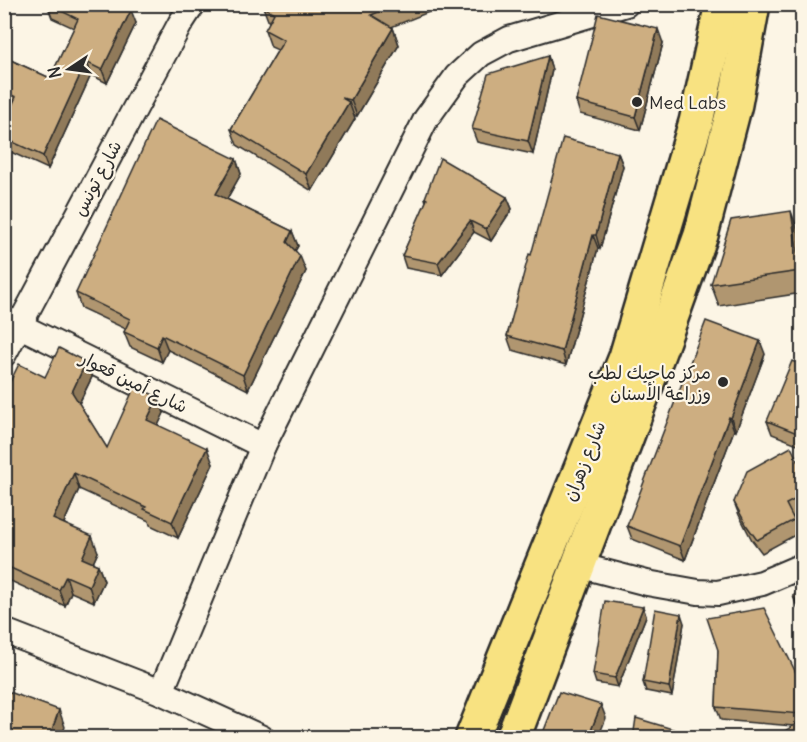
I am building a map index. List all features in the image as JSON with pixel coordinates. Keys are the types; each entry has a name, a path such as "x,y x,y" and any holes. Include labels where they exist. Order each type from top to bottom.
{"main road":[{"name":"شارع زهران","path":"472,738 626,357 696,122 722,4"},
{"name":"شارع زهران","path":"513,738 701,235 735,104 753,4"}],"street":[{"name":"شارع تونس","path":"4,354 11,321 193,4"},
{"path":"161,692 263,446 426,119 457,76 481,54 509,39 626,4"},
{"name":"شارع أمين قعوار","path":"11,321 263,446"},
{"path":"578,565 646,583 718,593 762,584 802,566"},
{"path":"4,631 161,692 262,738"}],"building":[{"path":"47,4 120,4 131,10 102,70 86,62 43,156 4,138 4,123 16,97 4,92 4,57 50,78 78,19"},
{"path":"264,4 399,4 371,15 393,28 351,100 342,98 349,102 306,174 231,129 284,40 265,30 274,13 263,7"},
{"path":"598,14 658,29 635,117 576,101"},
{"path":"548,56 528,141 472,129 488,74"},
{"path":"156,120 236,159 216,194 292,231 287,242 300,256 243,375 162,335 157,347 124,332 130,319 76,293"},
{"path":"563,138 618,153 562,351 507,336"},
{"path":"440,158 507,197 486,229 470,221 438,263 402,256 427,199 425,198"},
{"path":"791,211 800,271 711,284 731,220"},
{"path":"706,321 760,341 680,546 627,526"},
{"path":"59,348 86,362 72,392 107,448 135,386 158,397 147,420 207,448 172,522 74,473 53,519 92,536 82,558 98,565 89,586 66,576 59,590 4,565 4,394 19,364 45,377"},
{"path":"802,360 802,435 767,421 792,361 801,365"},
{"path":"791,447 802,469 802,496 786,504 794,520 757,540 734,502 747,471"},
{"path":"802,590 802,610 793,596"},
{"path":"605,601 643,607 615,678 593,674"},
{"path":"764,608 802,685 802,714 716,707 718,650 707,618"},
{"path":"655,609 681,614 669,687 643,682"},
{"path":"4,690 59,710 49,738 4,738"},
{"path":"559,692 601,705 588,738 541,738"},
{"path":"636,718 702,738 633,738"},
{"path":"802,720 802,738 774,738"},
{"path":"111,730 124,738 107,738"}],"place":[{"name":"Med Labs","path":"637,102"},
{"name":"مركز ماجيك لطب وزراعة الأسنان","path":"723,382"}]}
